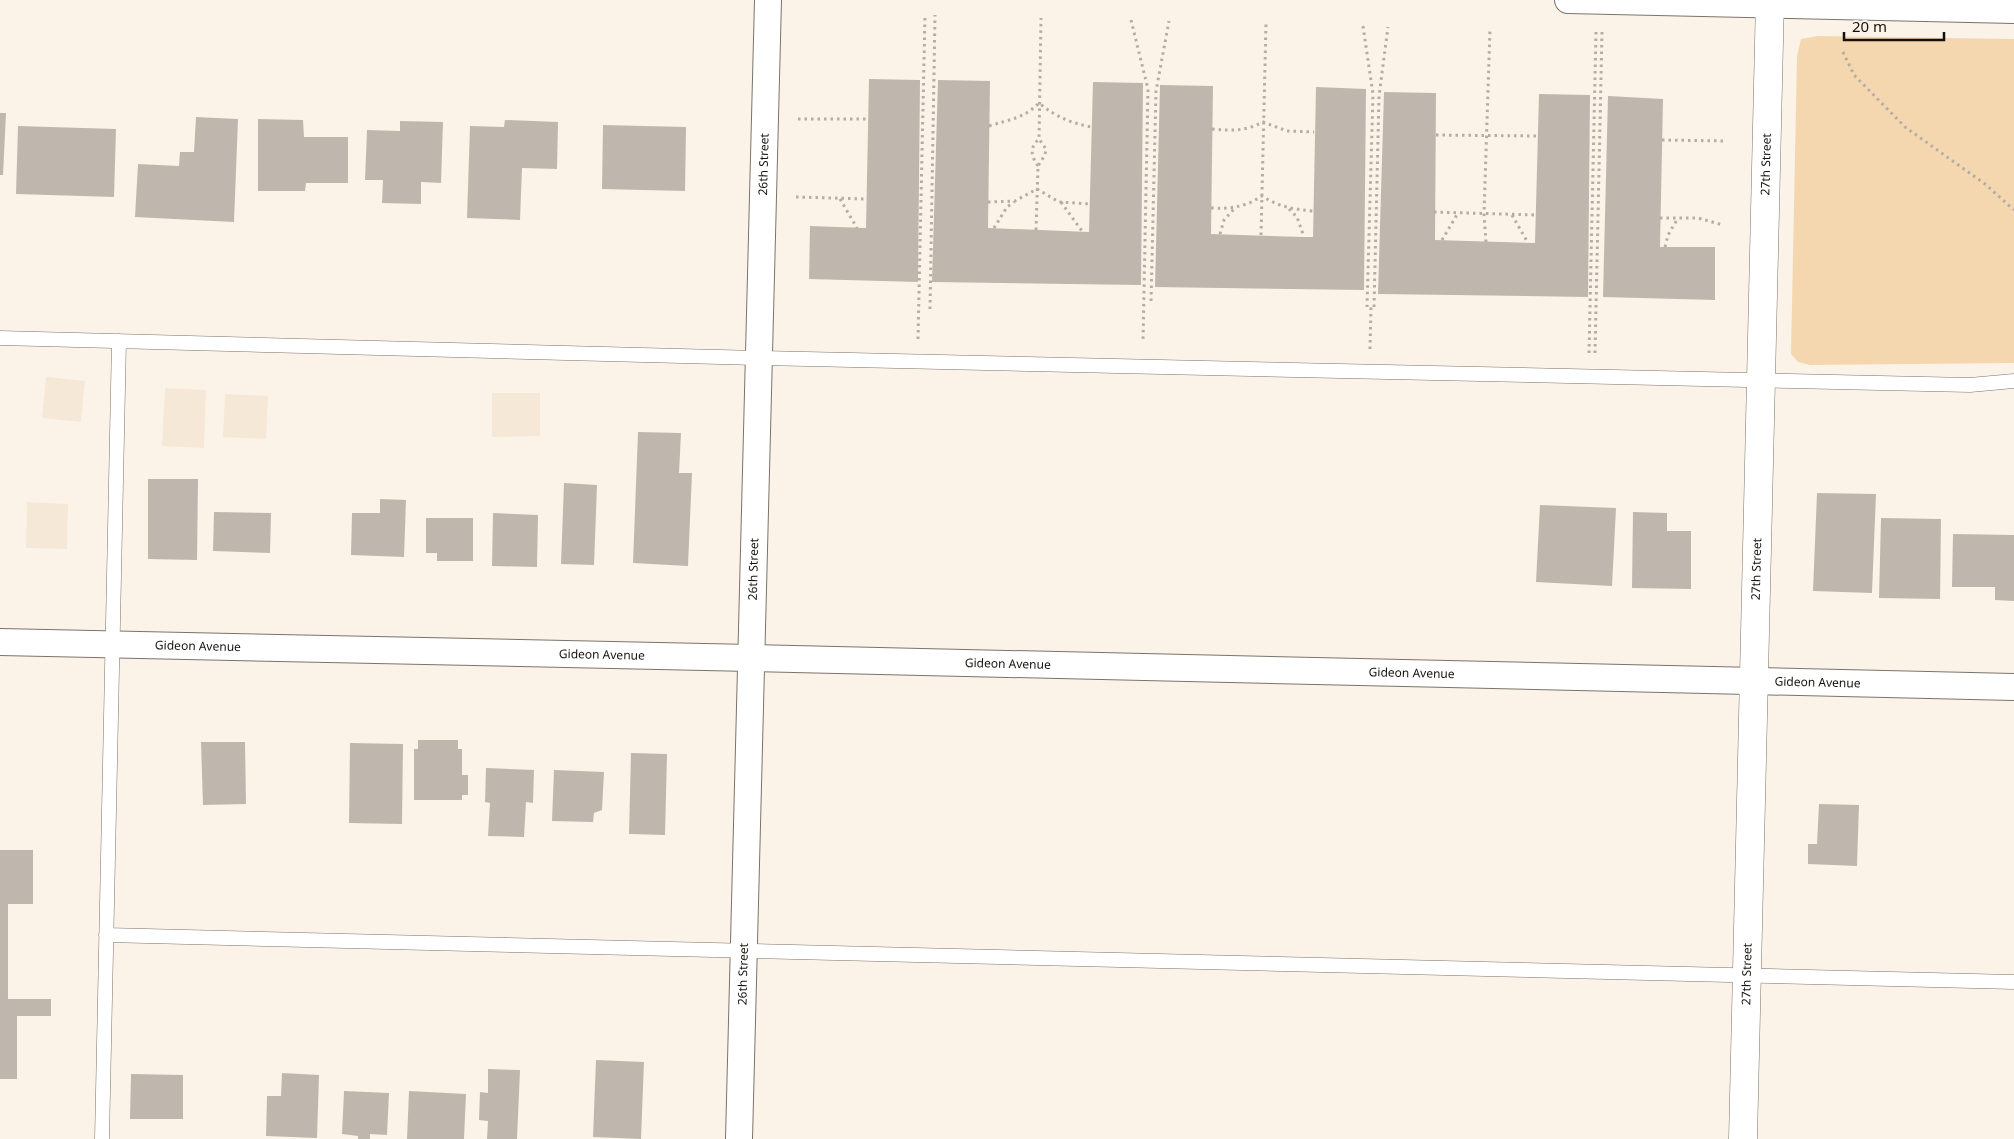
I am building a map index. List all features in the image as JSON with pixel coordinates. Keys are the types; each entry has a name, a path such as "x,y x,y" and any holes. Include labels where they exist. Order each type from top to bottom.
{"street":[{"name":"26th Street","path":"739,1139 768,0"},
{"path":"1568,0 1770,2 2014,10"},
{"name":"27th Street","path":"1743,1139 1770,2"},
{"name":"Gideon Avenue","path":"0,642 2014,687"}],"lane":[{"path":"0,338 758,358 1970,385 2014,381"},
{"path":"102,1139 119,341"},
{"path":"106,935 2014,982"}],"path":[{"path":"918,361 925,15"},
{"path":"930,309 935,15"},
{"path":"1036,230 1038,166 1031,154 1032,148 1038,139 1041,18"},
{"path":"1130,20 1148,89 1142,366"},
{"path":"1151,301 1156,91 1169,21"},
{"path":"1261,235 1266,24"},
{"path":"1363,26 1373,94 1370,371"},
{"path":"1371,307 1379,96 1388,26"},
{"path":"1486,242 1484,214 1490,29"},
{"path":"1592,376 1596,32"},
{"path":"1592,376 1602,32"},
{"path":"1843,52 1854,75 1905,127 1985,184 2014,210"},
{"path":"989,126 1021,118 1039,103"},
{"path":"1039,103 1052,114 1064,120 1092,126"},
{"path":"798,119 869,119"},
{"path":"1212,129 1243,130 1263,122 1287,131 1314,132"},
{"path":"1436,135 1538,136"},
{"path":"1038,139 1046,149 1046,155 1038,166"},
{"path":"1662,140 1725,141"},
{"path":"994,228 1007,207 1037,189"},
{"path":"1037,189 1061,202 1090,204"},
{"path":"1211,208 1235,208 1262,196"},
{"path":"1262,196 1278,206 1289,209 1313,210"},
{"path":"796,197 867,199"},
{"path":"840,198 857,228"},
{"path":"988,202 1015,201"},
{"path":"1061,202 1082,231"},
{"path":"1220,234 1224,220 1235,208"},
{"path":"1289,209 1297,217 1304,237"},
{"path":"1434,212 1536,215"},
{"path":"1442,240 1458,213"},
{"path":"1512,214 1528,243"},
{"path":"1665,247 1668,235 1678,217"},
{"path":"1660,218 1698,218 1723,225"}],"shaded area":[{"path":"1818,36 2014,39 2014,363 1810,365 1798,362 1791,354 1797,56 1801,39"},
{"path":"46,377 85,381 81,422 42,418"},
{"path":"165,388 206,390 204,448 162,446"},
{"path":"492,393 540,393 540,436 492,437"},
{"path":"225,394 268,396 266,439 223,437"},
{"path":"27,502 68,504 67,549 26,548"}],"building":[{"path":"869,79 920,80 918,282 809,279 810,226 866,228"},
{"path":"938,80 990,81 988,228 1089,232 1093,82 1143,83 1141,285 932,282"},
{"path":"1160,85 1213,86 1211,234 1304,237 1313,237 1316,87 1366,89 1364,290 1155,287"},
{"path":"1384,92 1436,93 1435,240 1535,243 1539,94 1590,95 1588,297 1378,294"},
{"path":"1608,96 1663,99 1660,247 1715,247 1715,300 1603,297"},
{"path":"0,113 6,113 3,175 0,175"},
{"path":"196,117 238,119 234,222 135,217 138,164 179,166 180,152 194,152"},
{"path":"258,119 303,120 304,137 348,137 348,183 306,183 305,191 258,191"},
{"path":"505,120 558,122 557,169 522,168 520,220 467,218 470,126 504,127"},
{"path":"400,121 443,122 441,183 421,182 421,204 382,203 383,180 365,180 367,130 400,131"},
{"path":"603,125 686,127 685,191 602,189"},
{"path":"18,126 116,129 114,197 16,194"},
{"path":"638,432 681,433 679,473 692,473 688,566 633,563"},
{"path":"148,479 198,479 197,560 148,559"},
{"path":"564,483 597,485 594,565 561,564"},
{"path":"1817,493 1876,494 1872,593 1813,591"},
{"path":"380,499 406,500 404,557 351,555 352,513 380,513"},
{"path":"1540,505 1616,508 1612,586 1536,582"},
{"path":"214,512 271,513 270,553 213,551"},
{"path":"1633,512 1667,513 1667,531 1691,531 1691,589 1632,588"},
{"path":"493,513 538,515 537,567 492,566"},
{"path":"426,518 473,518 473,561 437,561 437,553 426,553"},
{"path":"1881,518 1941,519 1940,599 1879,598"},
{"path":"1953,534 2014,535 2014,601 1995,600 1995,587 1952,587"},
{"path":"418,740 458,740 458,749 462,749 462,775 468,775 468,795 462,795 462,800 414,800 414,749 418,749"},
{"path":"201,742 245,742 246,804 203,805"},
{"path":"350,743 403,744 402,824 349,823"},
{"path":"631,753 667,754 665,835 629,834"},
{"path":"486,768 534,770 533,803 526,802 524,837 488,836 490,803 485,802"},
{"path":"554,770 604,772 602,810 594,813 593,822 552,821"},
{"path":"1819,804 1859,805 1857,866 1808,864 1808,844 1817,844"},
{"path":"0,850 33,850 33,904 8,904 8,999 51,999 51,1016 17,1016 17,1079 0,1079"},
{"path":"596,1060 644,1062 641,1139 593,1137"},
{"path":"488,1069 520,1070 517,1139 487,1139 488,1121 479,1120 480,1092 488,1093"},
{"path":"282,1073 319,1075 317,1138 266,1136 267,1096 281,1096"},
{"path":"131,1074 183,1075 183,1119 130,1119"},
{"path":"344,1091 389,1093 387,1135 370,1134 370,1139 358,1139 358,1136 342,1134"},
{"path":"409,1091 466,1094 464,1139 407,1139"}]}
